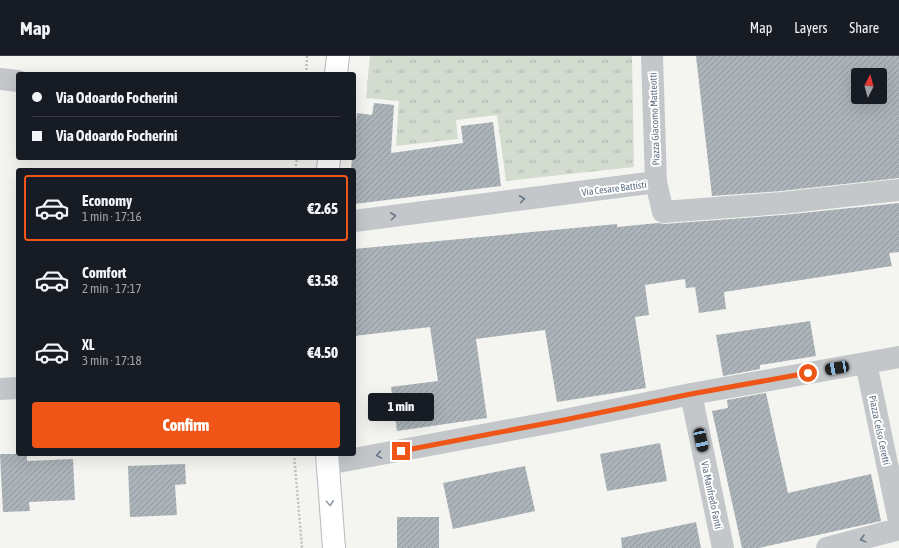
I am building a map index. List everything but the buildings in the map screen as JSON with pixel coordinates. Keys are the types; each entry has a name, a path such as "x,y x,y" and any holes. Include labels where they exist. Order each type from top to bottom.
{"main road":[{"path":"336,72 338,56"},
{"path":"327,459 334,548"}],"street":[{"name":"Piazza Giacomo Matteotti","path":"652,56 656,182"},
{"path":"0,79 16,81"},
{"name":"Via Cesare Battisti","path":"356,221 656,182 663,212 782,203 899,190"},
{"path":"356,454 564,420 691,394 899,356"},
{"name":"Piazza Celso Ceretti","path":"866,363 899,521"},
{"path":"0,389 16,388"},
{"name":"Via Manfredo Fanti","path":"691,394 723,548"},
{"path":"327,459 345,456"},
{"path":"827,548 899,529"}],"path":[{"path":"306,72 307,56"},
{"path":"294,456 302,548"}],"green space":[{"path":"370,56 632,56 634,167 506,181 497,115 456,120 458,139 396,146 399,101 366,98"}],"route":[{"path":"401,451 691,394 808,373"}]}
